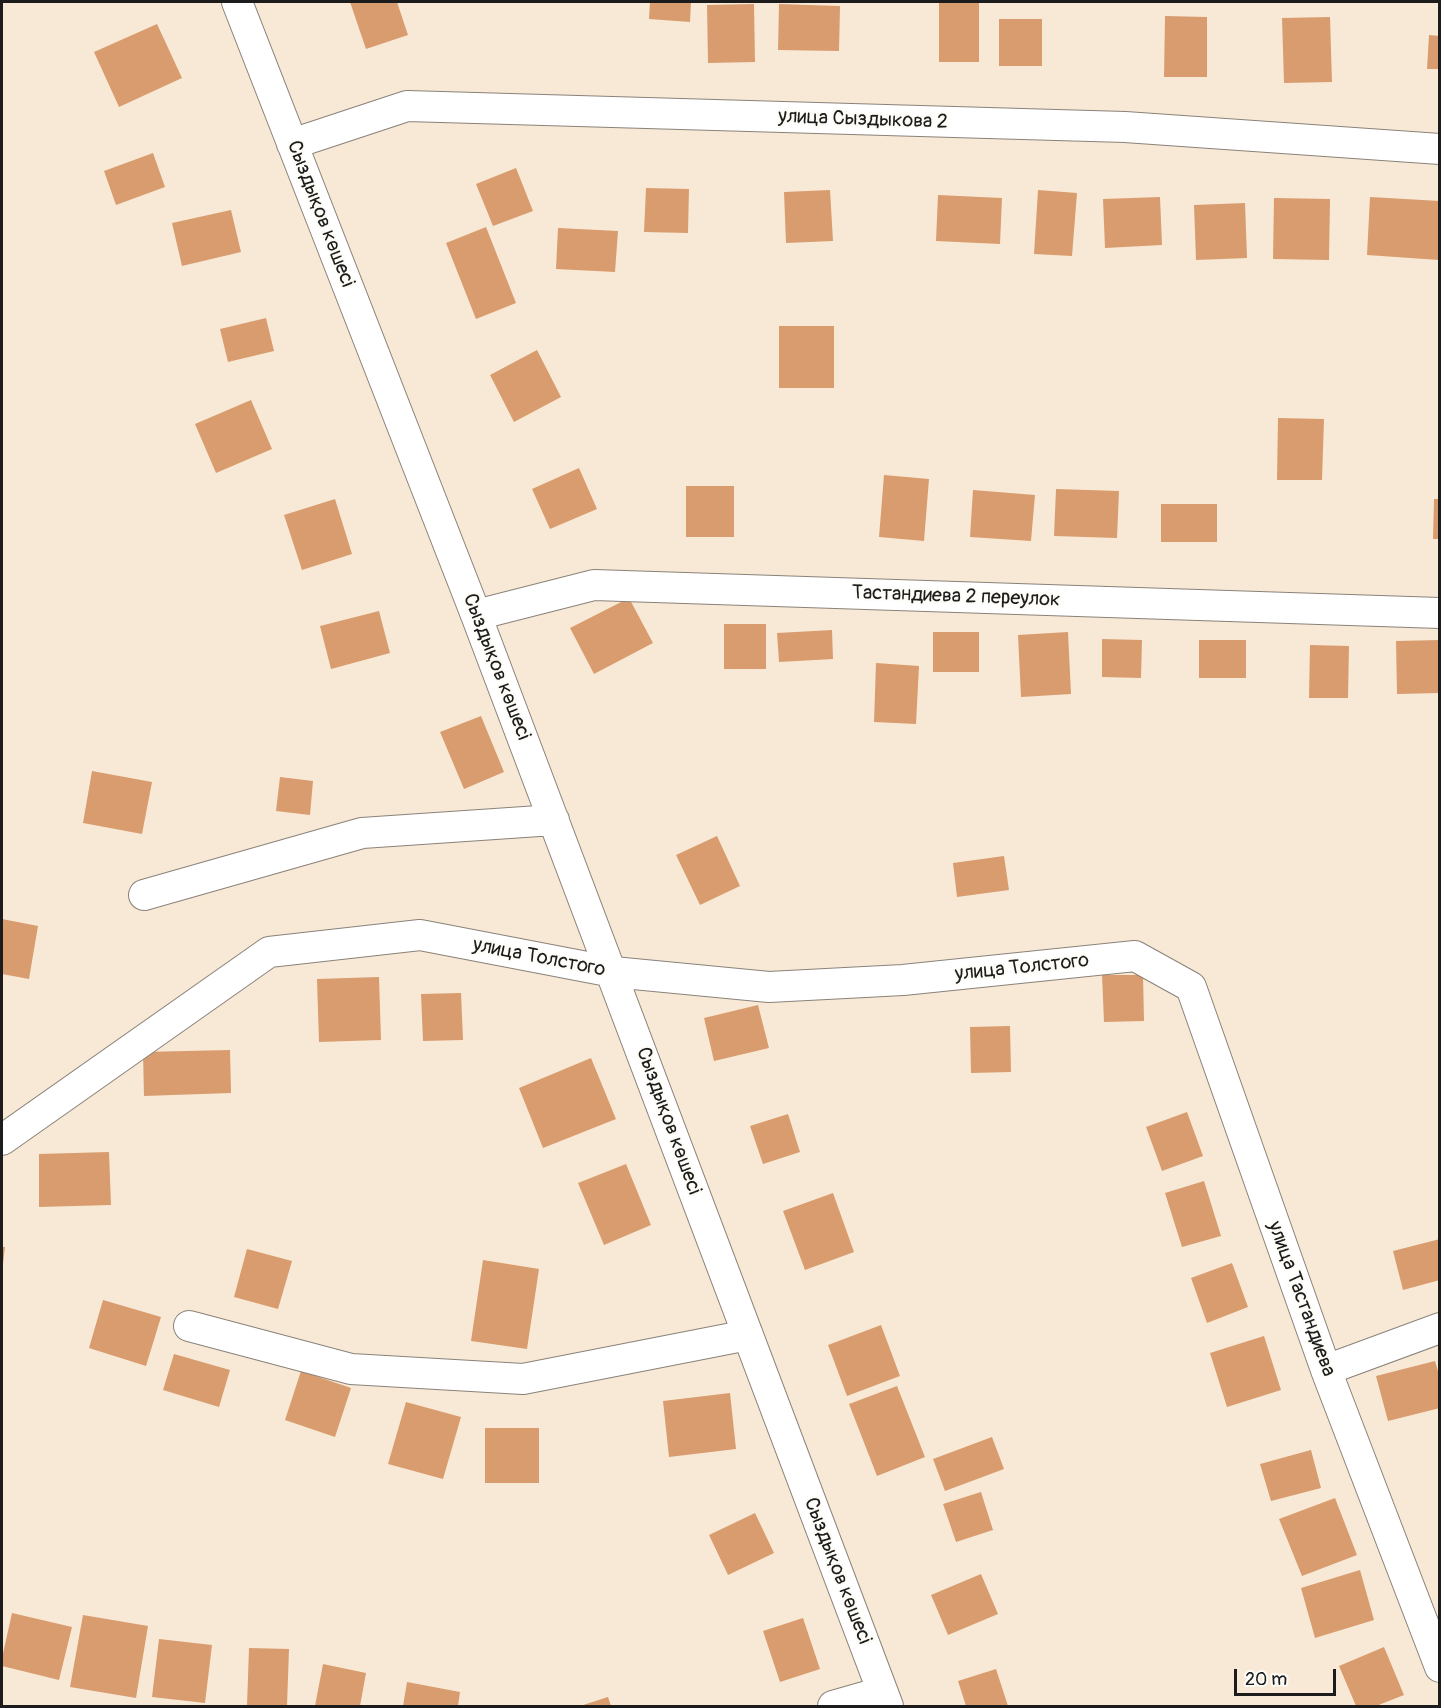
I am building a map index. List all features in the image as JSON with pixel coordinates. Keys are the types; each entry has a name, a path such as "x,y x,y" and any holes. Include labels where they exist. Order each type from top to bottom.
{"street":[{"name":"Сыздықов көшесі","path":"237,2 476,615 885,1699"},
{"name":"улица Сыздыкова 2","path":"292,144 407,106 1125,127 1440,149"},
{"name":"Тастандиева 2 переулок","path":"476,615 594,585 1440,613"},
{"path":"144,896 362,833 554,820"},
{"name":"улица Толстого","path":"2,1140 269,952 420,935 612,972 769,987 903,980 1135,956"},
{"name":"улица Тастандиева","path":"1135,956 1191,987 1326,1370 1440,1667"},
{"path":"189,1326 351,1369 523,1379 748,1335"},
{"path":"1326,1370 1440,1328"},
{"path":"833,1707 885,1699"}],"building":[{"path":"350,2 397,2 408,35 366,49"},
{"path":"650,2 691,2 690,22 649,19"},
{"path":"939,2 979,2 979,62 939,62"},
{"path":"754,4 755,62 708,63 707,5"},
{"path":"779,4 840,6 839,51 778,50"},
{"path":"1165,16 1207,17 1207,77 1164,77"},
{"path":"1330,17 1332,82 1284,83 1282,18"},
{"path":"999,19 1042,19 1042,66 999,66"},
{"path":"157,24 182,78 119,107 94,52"},
{"path":"1429,35 1440,36 1440,69 1427,69"},
{"path":"153,153 165,187 116,205 104,171"},
{"path":"516,168 533,211 493,226 476,184"},
{"path":"646,188 689,189 688,233 644,232"},
{"path":"830,190 833,241 786,243 784,192"},
{"path":"1038,190 1077,193 1072,256 1034,254"},
{"path":"938,195 1002,198 1000,244 936,241"},
{"path":"1160,197 1162,245 1105,248 1103,199"},
{"path":"1370,197 1440,201 1439,260 1367,255"},
{"path":"1274,198 1330,199 1329,260 1273,259"},
{"path":"1245,203 1247,258 1196,260 1194,205"},
{"path":"231,210 241,252 182,266 172,223"},
{"path":"486,227 516,303 476,319 446,243"},
{"path":"558,228 618,231 615,272 556,269"},
{"path":"266,318 274,351 228,362 220,329"},
{"path":"779,326 834,326 834,388 779,388"},
{"path":"537,350 561,397 514,422 490,375"},
{"path":"251,400 272,449 216,473 195,424"},
{"path":"1278,418 1324,419 1322,480 1277,480"},
{"path":"579,468 597,509 550,529 532,489"},
{"path":"884,475 929,479 924,541 879,537"},
{"path":"686,486 734,486 734,537 686,537"},
{"path":"1056,489 1119,491 1117,538 1054,536"},
{"path":"973,490 1035,495 1031,541 970,537"},
{"path":"335,499 352,554 302,570 284,515"},
{"path":"1434,499 1440,499 1440,539 1433,539"},
{"path":"1161,504 1217,504 1217,542 1161,542"},
{"path":"629,598 653,643 594,674 570,628"},
{"path":"379,611 390,653 331,669 320,626"},
{"path":"724,624 766,624 766,669 724,669"},
{"path":"832,630 833,659 779,662 777,633"},
{"path":"933,632 979,632 979,672 933,672"},
{"path":"1068,632 1071,694 1021,697 1018,635"},
{"path":"1102,639 1142,640 1141,678 1102,677"},
{"path":"1199,640 1246,640 1246,678 1199,678"},
{"path":"1440,640 1440,693 1397,694 1396,641"},
{"path":"1310,645 1349,646 1348,698 1309,698"},
{"path":"876,663 919,666 916,724 874,722"},
{"path":"481,716 504,772 464,789 440,732"},
{"path":"92,771 152,782 142,834 83,823"},
{"path":"280,777 313,781 310,815 276,811"},
{"path":"717,836 740,886 700,905 676,855"},
{"path":"1004,856 1009,890 957,897 953,863"},
{"path":"2,919 38,926 29,979 2,974"},
{"path":"1102,975 1143,975 1144,1021 1104,1022"},
{"path":"379,977 381,1040 319,1042 317,979"},
{"path":"461,993 463,1040 423,1041 421,994"},
{"path":"758,1005 769,1048 714,1061 704,1018"},
{"path":"1010,1026 1011,1072 971,1073 970,1027"},
{"path":"230,1050 231,1093 144,1096 143,1052"},
{"path":"591,1058 616,1119 543,1148 519,1088"},
{"path":"1187,1112 1203,1156 1162,1171 1146,1127"},
{"path":"788,1114 800,1152 763,1164 750,1126"},
{"path":"109,1152 111,1205 39,1207 39,1154"},
{"path":"626,1164 651,1225 604,1245 578,1183"},
{"path":"1204,1181 1221,1236 1182,1247 1165,1193"},
{"path":"833,1193 854,1252 805,1270 783,1211"},
{"path":"1440,1239 1440,1280 1403,1290 1393,1251"},
{"path":"2,1247 5,1247 3,1264 2,1264"},
{"path":"247,1249 292,1261 278,1309 234,1297"},
{"path":"483,1260 539,1269 527,1349 471,1341"},
{"path":"1232,1263 1248,1307 1207,1323 1191,1278"},
{"path":"103,1300 161,1317 146,1366 89,1348"},
{"path":"881,1325 900,1376 847,1396 828,1345"},
{"path":"1264,1336 1281,1390 1227,1407 1210,1353"},
{"path":"174,1354 230,1370 219,1407 163,1390"},
{"path":"1435,1361 1440,1378 1440,1408 1388,1421 1376,1376"},
{"path":"301,1371 351,1388 335,1437 285,1420"},
{"path":"897,1386 925,1457 877,1476 849,1404"},
{"path":"730,1393 736,1449 669,1457 663,1401"},
{"path":"406,1402 461,1417 443,1479 388,1464"},
{"path":"485,1428 539,1428 539,1483 485,1483"},
{"path":"992,1437 1004,1469 945,1491 933,1459"},
{"path":"1311,1450 1321,1488 1271,1501 1260,1464"},
{"path":"981,1492 993,1530 956,1542 943,1504"},
{"path":"1335,1498 1357,1555 1302,1576 1279,1519"},
{"path":"755,1513 774,1553 728,1575 709,1535"},
{"path":"1360,1570 1374,1620 1315,1638 1301,1588"},
{"path":"981,1574 998,1614 948,1635 931,1595"},
{"path":"12,1613 72,1627 59,1680 2,1666"},
{"path":"83,1615 148,1626 136,1698 70,1687"},
{"path":"803,1618 820,1669 780,1682 763,1631"},
{"path":"159,1639 212,1645 205,1703 152,1697"},
{"path":"1384,1647 1404,1695 1376,1706 1356,1706 1339,1666"},
{"path":"249,1648 289,1649 287,1706 247,1706"},
{"path":"323,1664 366,1673 360,1706 315,1706"},
{"path":"996,1669 1008,1706 966,1706 958,1681"},
{"path":"407,1682 460,1692 458,1706 403,1706"},
{"path":"608,1697 611,1706 580,1706"}]}
